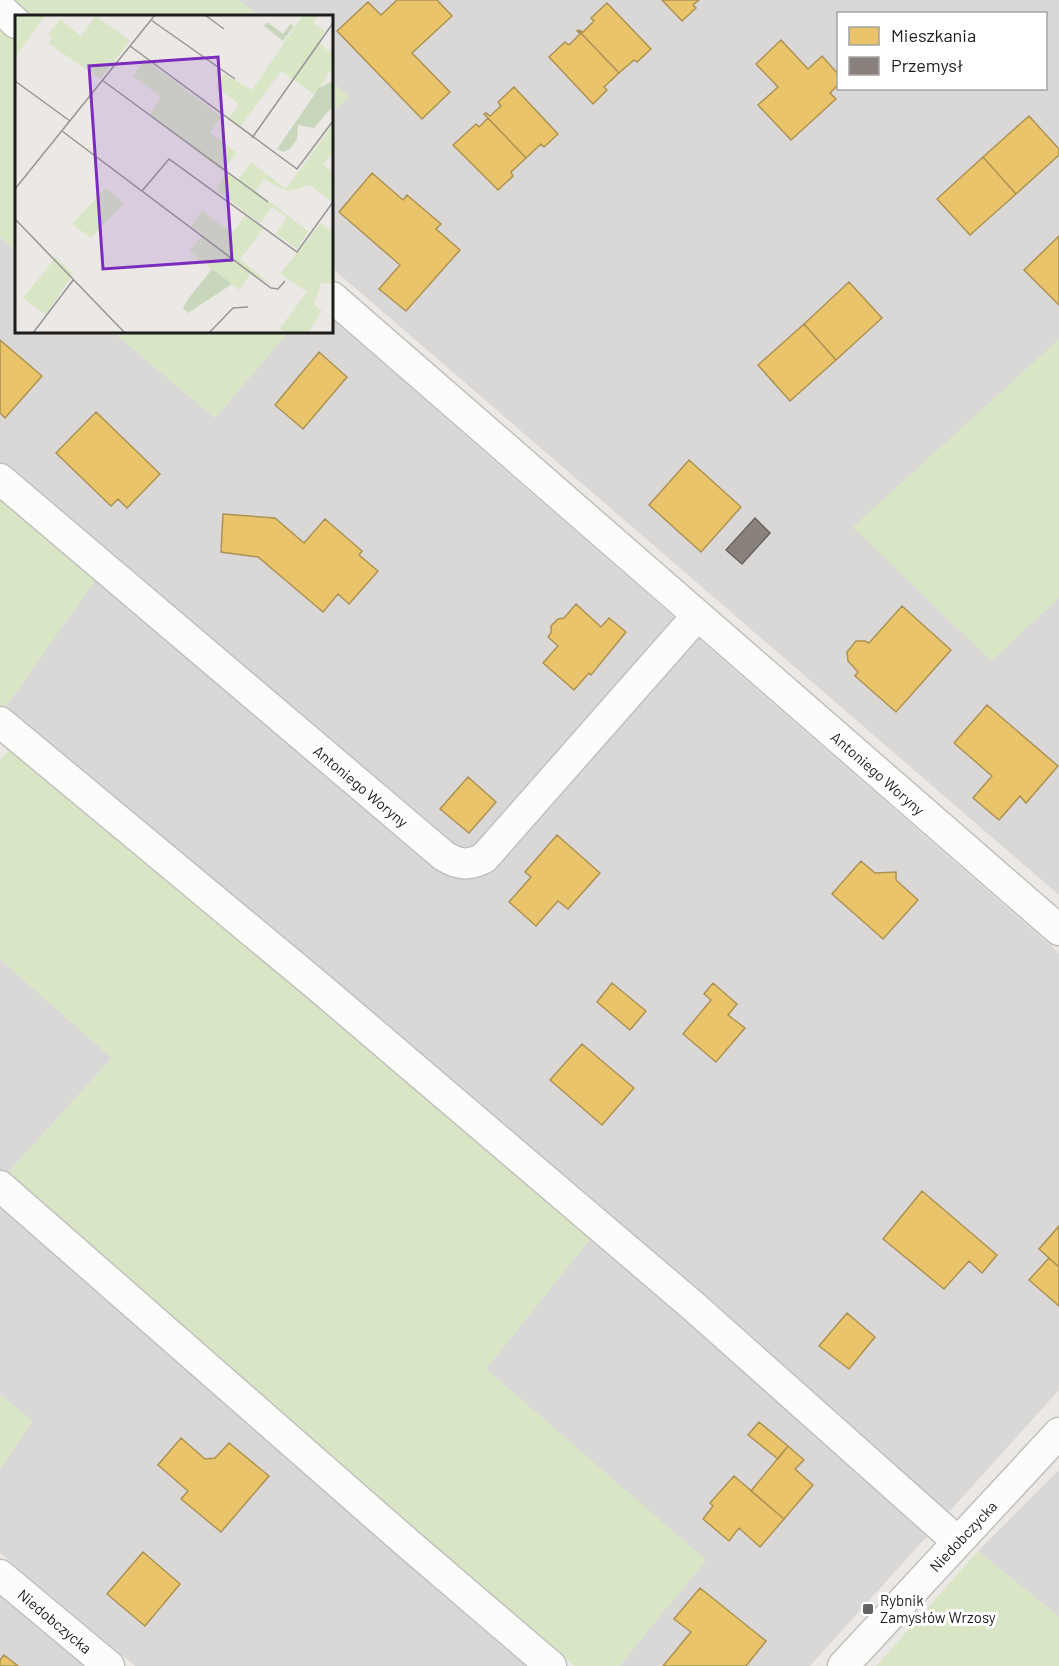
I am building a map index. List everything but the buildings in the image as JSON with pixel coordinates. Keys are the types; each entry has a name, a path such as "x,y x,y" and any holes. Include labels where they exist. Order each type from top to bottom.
{"street":[{"path":"0,8 15,21"},
{"name":"Antoniego Woryny","path":"333,298 1059,930"},
{"name":"Antoniego Woryny","path":"0,479 453,862 474,863 484,858 697,616"},
{"path":"0,722 319,987 683,1297 958,1542"},
{"path":"0,1186 396,1533 552,1666"},
{"name":"Niedobczycka","path":"843,1666 1059,1433"},
{"name":"Niedobczycka","path":"0,1575 109,1666"}],"shaded area":[{"path":"239,0 1059,0 1059,895 333,269 333,111 349,97 333,83 333,15 257,15"},
{"path":"0,237 15,250 15,333 114,333 215,418 287,333 333,333 333,320 1059,953 1059,1390 810,1666 619,1666 705,1560 486,1369 593,1235 2,712 108,561 0,467"},
{"path":"0,959 112,1058 4,1177 0,1174"},
{"path":"0,1206 539,1666 135,1666 0,1553 0,1469 32,1421 0,1394"},
{"path":"1059,1470 1059,1617 978,1551"},
{"path":"0,1595 84,1666 0,1666"}],"green space":[{"path":"0,0 239,0 257,15 15,15 15,250 0,237"},
{"path":"333,83 349,97 333,111"},
{"path":"114,333 287,333 215,418"},
{"path":"1059,339 1059,598 991,661 853,527"},
{"path":"0,500 95,580 2,712 593,1235 486,1369 706,1560 619,1666 574,1666 4,1177 112,1058 0,959 0,760 13,745 0,734"},
{"path":"0,1394 32,1421 0,1469"},
{"path":"978,1551 1059,1617 1059,1666 876,1666"}],"place":[{"name":"Rybnik Zamysłów Wrzosy","path":"868,1609"}]}
